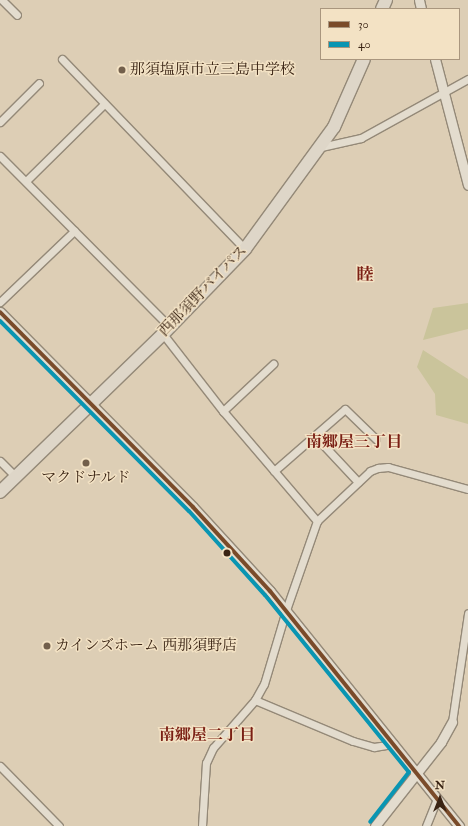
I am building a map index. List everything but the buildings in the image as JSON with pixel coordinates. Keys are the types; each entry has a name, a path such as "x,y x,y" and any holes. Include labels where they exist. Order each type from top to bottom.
{"highway":[{"name":"西那須野バイパス","path":"0,492 166,330 245,249 321,147 334,127 364,60"}],"street":[{"path":"2,0 17,15"},
{"path":"62,59 245,249"},
{"path":"435,60 468,185"},
{"path":"321,147 361,138 468,79"},
{"path":"0,122 39,83"},
{"path":"26,181 104,104"},
{"path":"0,156 74,231 166,330 223,411 317,522"},
{"path":"0,302 74,231"},
{"path":"0,312 193,507 286,610 459,826"},
{"path":"223,411 273,364"},
{"path":"274,471 345,409 376,439"},
{"path":"315,436 358,482"},
{"path":"0,461 16,477"},
{"path":"202,826 206,763 214,748 255,700 274,654 286,610 317,522 370,470 388,467 468,489"},
{"path":"375,826 445,736 452,722 468,613"},
{"path":"255,700 353,741 374,747 394,744"},
{"path":"0,766 59,826"},
{"path":"426,826 437,799"}],"shaded area":[{"path":"468,303 468,329 423,340 433,308"},
{"path":"423,350 468,379 468,424 436,415 435,394 417,367"}],"transit line":[{"name":"30","path":"0,312 193,507 270,591 459,826"},
{"name":"40","path":"0,321 189,511 265,595 409,772 370,822"}],"place":[{"name":"那須塩原市立三島中学校","path":"122,70"},
{"name":"マクドナルド","path":"86,463"},
{"name":"カインズホーム 西那須野店","path":"47,646"}],"district":[{"name":"睦","path":"365,275"},
{"name":"南郷屋三丁目","path":"354,442"},
{"name":"南郷屋二丁目","path":"207,735"}]}
